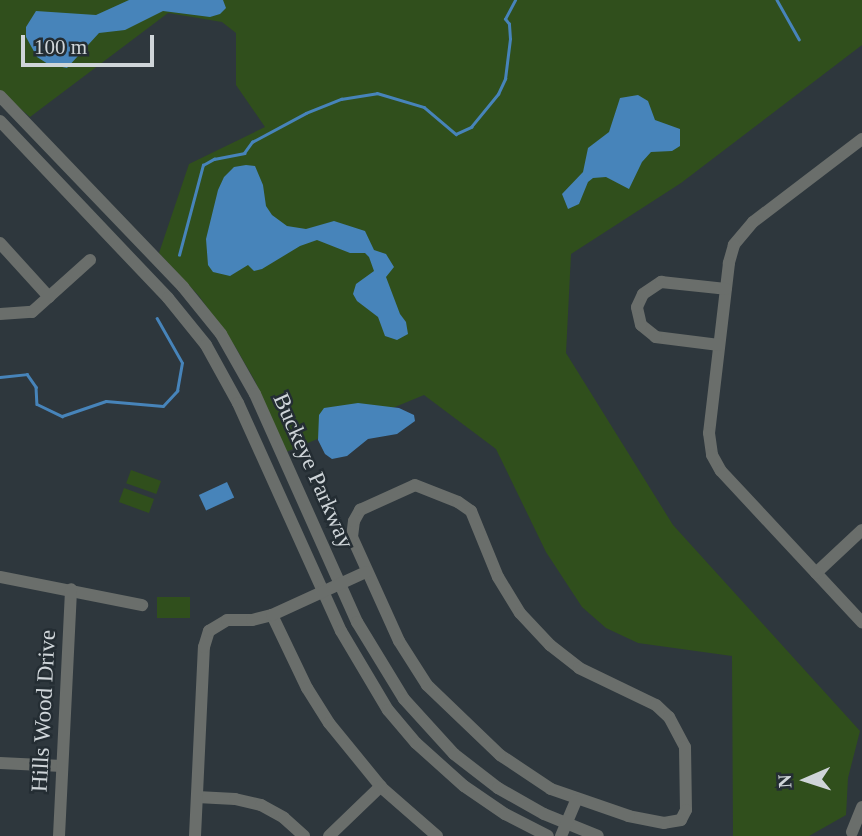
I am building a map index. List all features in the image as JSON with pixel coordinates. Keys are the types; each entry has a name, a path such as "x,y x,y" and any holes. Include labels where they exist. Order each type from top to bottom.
{"street":[{"name":"Buckeye Parkway","path":"0,96 183,287 221,334 255,394 379,663 430,730 498,788 598,836"},
{"name":"Buckeye Parkway","path":"0,121 168,298 206,345 238,402 364,674 416,743 486,802 548,836"},
{"path":"862,139 746,229 731,253 709,433 712,454 721,471 862,622"},
{"path":"0,243 49,297"},
{"path":"0,314 26,314 90,260"},
{"path":"719,341 656,337 644,329 637,307 642,293 661,282 726,289"},
{"path":"415,485 458,502 471,511 498,577 520,613 550,645 579,668 656,705 669,717 685,747 686,810 681,820 664,823 576,800 551,789 500,755 427,685 399,641 352,537 354,521 360,510 415,485"},
{"path":"816,573 862,530"},
{"path":"195,836 204,647 215,626 226,620 252,620 272,615 366,572"},
{"path":"0,577 142,605"},
{"name":"Hills Wood Drive","path":"59,836 71,589"},
{"path":"272,615 307,688 329,723 381,786 437,836"},
{"path":"0,763 62,766"},
{"path":"329,836 381,786"},
{"path":"197,797 243,800 261,805 284,818 304,836"},
{"path":"561,836 576,800"},
{"path":"853,832 862,807"}],"green space":[{"path":"0,0 862,0 862,45 681,183 571,254 566,353 673,525 860,731 848,778 846,815 809,836 733,836 732,656 638,643 606,628 582,607 546,552 496,449 424,395 286,452 255,381 236,348 199,296 159,253 189,164 265,127 236,85 236,33 222,22 168,13 30,117 0,91"},
{"path":"131,470 161,481 156,494 126,483"},
{"path":"124,488 154,499 149,513 119,502"},
{"path":"157,597 190,597 190,618 157,618"}],"water":[{"path":"129,0 223,0 226,8 220,14 210,17 163,11 125,30 99,33 67,68 48,64 37,57 26,37 26,27 36,11 96,15"},
{"path":"638,95 648,101 655,120 680,129 680,146 672,151 651,152 642,162 629,189 606,177 593,178 588,182 579,204 568,209 562,194 583,172 588,148 609,132 620,98"},
{"path":"255,166 263,185 266,206 272,215 287,226 306,229 334,221 365,231 374,250 386,254 394,267 386,277 400,314 406,322 408,334 397,340 385,336 378,317 357,301 353,294 356,284 374,271 365,253 350,253 317,240 300,246 262,269 254,271 248,265 230,276 213,272 208,265 206,239 218,190 224,177 234,167"},
{"path":"358,403 399,408 414,415 415,421 397,434 368,439 347,456 332,459 325,454 318,440 319,415 324,408"},
{"path":"227,482 234,497 206,511 199,495"}],"waterway":[{"path":"179,255 203,165 214,159 244,153 252,142 306,113 341,99 377,93 424,107 456,134 471,127 498,94 505,79 510,39 509,24 505,19 515,0"},
{"path":"777,0 799,39"},
{"path":"0,377 27,374 36,387 37,404 62,416 106,401 163,406 177,391 182,363 157,319"}]}
